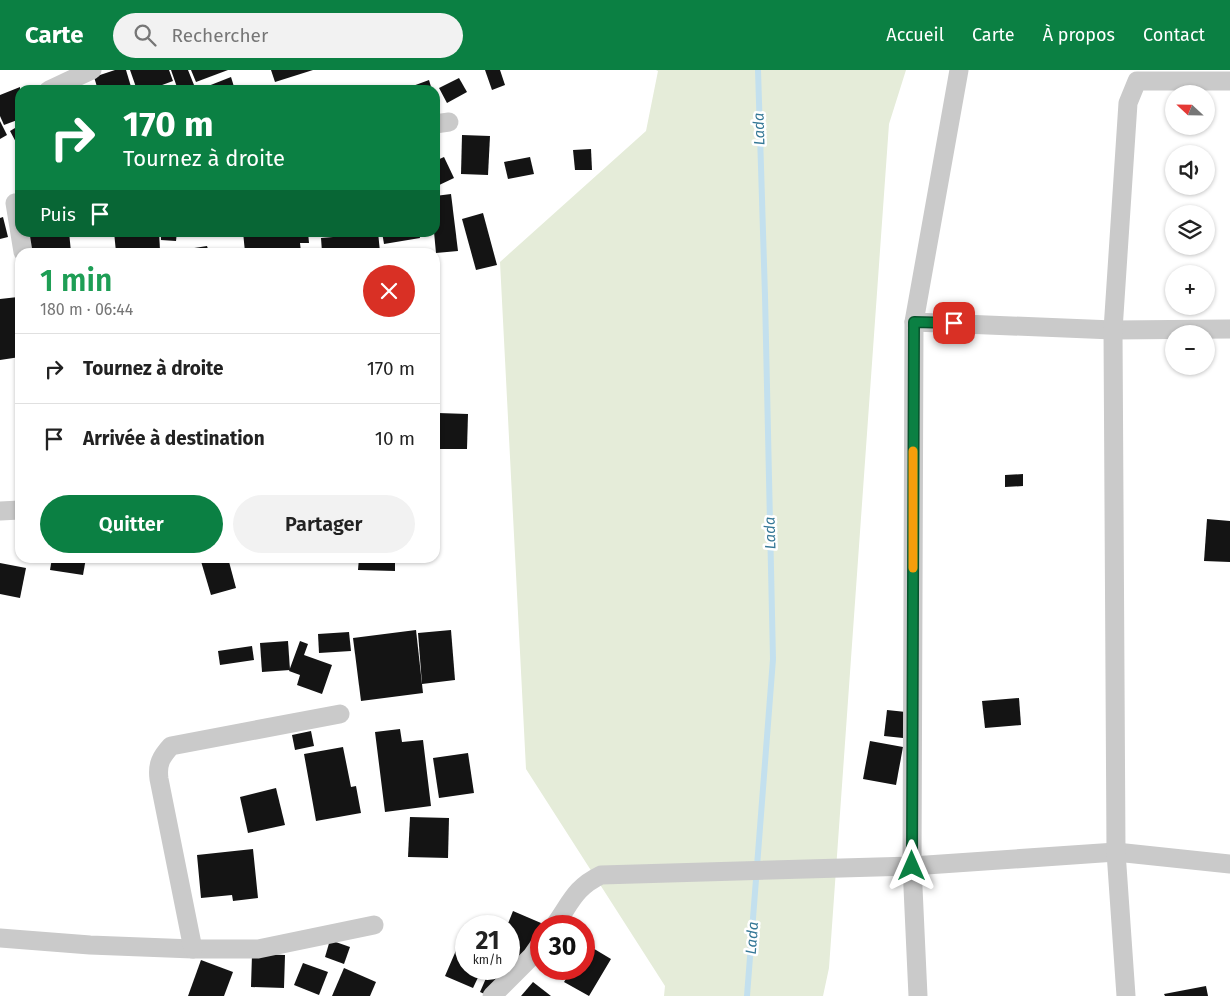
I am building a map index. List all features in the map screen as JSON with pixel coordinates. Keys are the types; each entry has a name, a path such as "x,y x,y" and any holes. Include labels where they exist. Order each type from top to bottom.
{"street":[{"path":"60,85 92,70"},
{"path":"918,996 912,866 914,322 959,70"},
{"path":"1126,996 1116,852 1113,330 1128,104 1137,81 1230,81"},
{"path":"12,204 15,217"},
{"path":"914,322 1113,330 1230,329"},
{"path":"0,511 15,510"},
{"path":"193,949 159,779 159,764 162,756 171,746 340,714"},
{"path":"562,915 574,894 586,882 601,875 912,866 1116,852 1230,864"},
{"path":"0,938 90,945 193,949 258,949 374,925"},
{"path":"492,996 530,958"}],"green space":[{"path":"656,70 906,70 889,124 829,968 823,996 664,996 665,986 526,769 500,262 646,131 658,71"}],"building":[{"path":"115,70 126,70 130,85 96,85 94,77"},
{"path":"130,70 169,70 173,81 162,85 135,85"},
{"path":"171,70 188,70 194,85 176,85"},
{"path":"191,70 228,70 196,82"},
{"path":"271,70 313,70 275,82"},
{"path":"485,70 500,70 505,85 492,90"},
{"path":"231,77 233,85 211,85"},
{"path":"459,78 467,92 447,103 440,88"},
{"path":"429,80 430,85 416,85"},
{"path":"15,89 15,121 4,125 0,116 0,95"},
{"path":"0,121 7,135 0,139"},
{"path":"15,128 15,140 10,131"},
{"path":"462,135 490,136 488,175 461,174"},
{"path":"591,149 592,170 575,170 573,150"},
{"path":"444,157 454,178 440,185 440,159"},
{"path":"530,157 534,174 508,179 504,162"},
{"path":"451,194 458,251 440,253 440,248 436,248 434,237 440,237 440,195"},
{"path":"483,213 497,265 476,270 462,219"},
{"path":"3,217 8,237 0,239 0,218"},
{"path":"27,237 70,237 71,248 28,248"},
{"path":"114,237 159,237 160,248 116,248"},
{"path":"161,237 176,237 176,241 161,240"},
{"path":"244,237 308,237 309,243 300,243 301,248 245,248"},
{"path":"378,237 380,248 322,248 321,238"},
{"path":"383,237 420,237 420,238 384,244"},
{"path":"15,297 15,358 0,360 0,299"},
{"path":"440,413 468,414 467,449 440,449"},
{"path":"1023,474 1023,486 1005,487 1005,475"},
{"path":"1207,519 1230,521 1230,562 1204,561"},
{"path":"0,563 26,568 20,598 0,594"},
{"path":"51,563 85,563 83,575 50,570"},
{"path":"201,563 229,563 236,588 211,595"},
{"path":"359,563 395,563 395,571 358,570"},
{"path":"416,630 423,693 361,701 353,638"},
{"path":"451,630 455,680 422,684 418,633"},
{"path":"349,632 351,651 319,653 318,634"},
{"path":"288,641 290,670 262,672 260,643"},
{"path":"300,641 308,644 304,655 332,665 322,694 297,685 300,675 289,671"},
{"path":"252,646 254,660 220,665 218,651"},
{"path":"1019,698 1021,725 985,728 982,701"},
{"path":"887,710 906,712 903,738 884,736"},
{"path":"400,729 402,742 423,740 431,806 385,812 375,732"},
{"path":"311,731 314,746 295,750 292,735"},
{"path":"870,741 903,747 896,785 863,779"},
{"path":"343,747 351,787 356,786 361,813 316,821 304,754"},
{"path":"468,753 474,793 439,798 433,758"},
{"path":"276,788 285,825 248,833 240,797"},
{"path":"410,817 449,818 448,858 408,857"},
{"path":"253,849 258,898 233,901 232,895 201,898 197,855"},
{"path":"513,911 530,918 530,948 523,964 520,963 520,915 511,915"},
{"path":"330,940 350,947 344,964 325,957"},
{"path":"595,949 611,959 589,996 564,982 565,980 595,980"},
{"path":"455,953 455,980 477,980 473,988 445,976"},
{"path":"252,954 285,955 284,988 251,987"},
{"path":"201,960 233,972 224,996 188,996"},
{"path":"303,963 328,972 319,995 294,985"},
{"path":"344,968 376,982 370,996 332,996"},
{"path":"485,980 500,980 489,996 480,992"},
{"path":"533,982 551,996 521,996"},
{"path":"1206,986 1208,996 1165,996 1164,994"}],"waterway":[{"name":"Lada","path":"747,996 773,659 758,70"}],"slow traffic":[{"path":"913,451 913,568"}],"route":[{"path":"912,866 914,322 954,323"}]}
